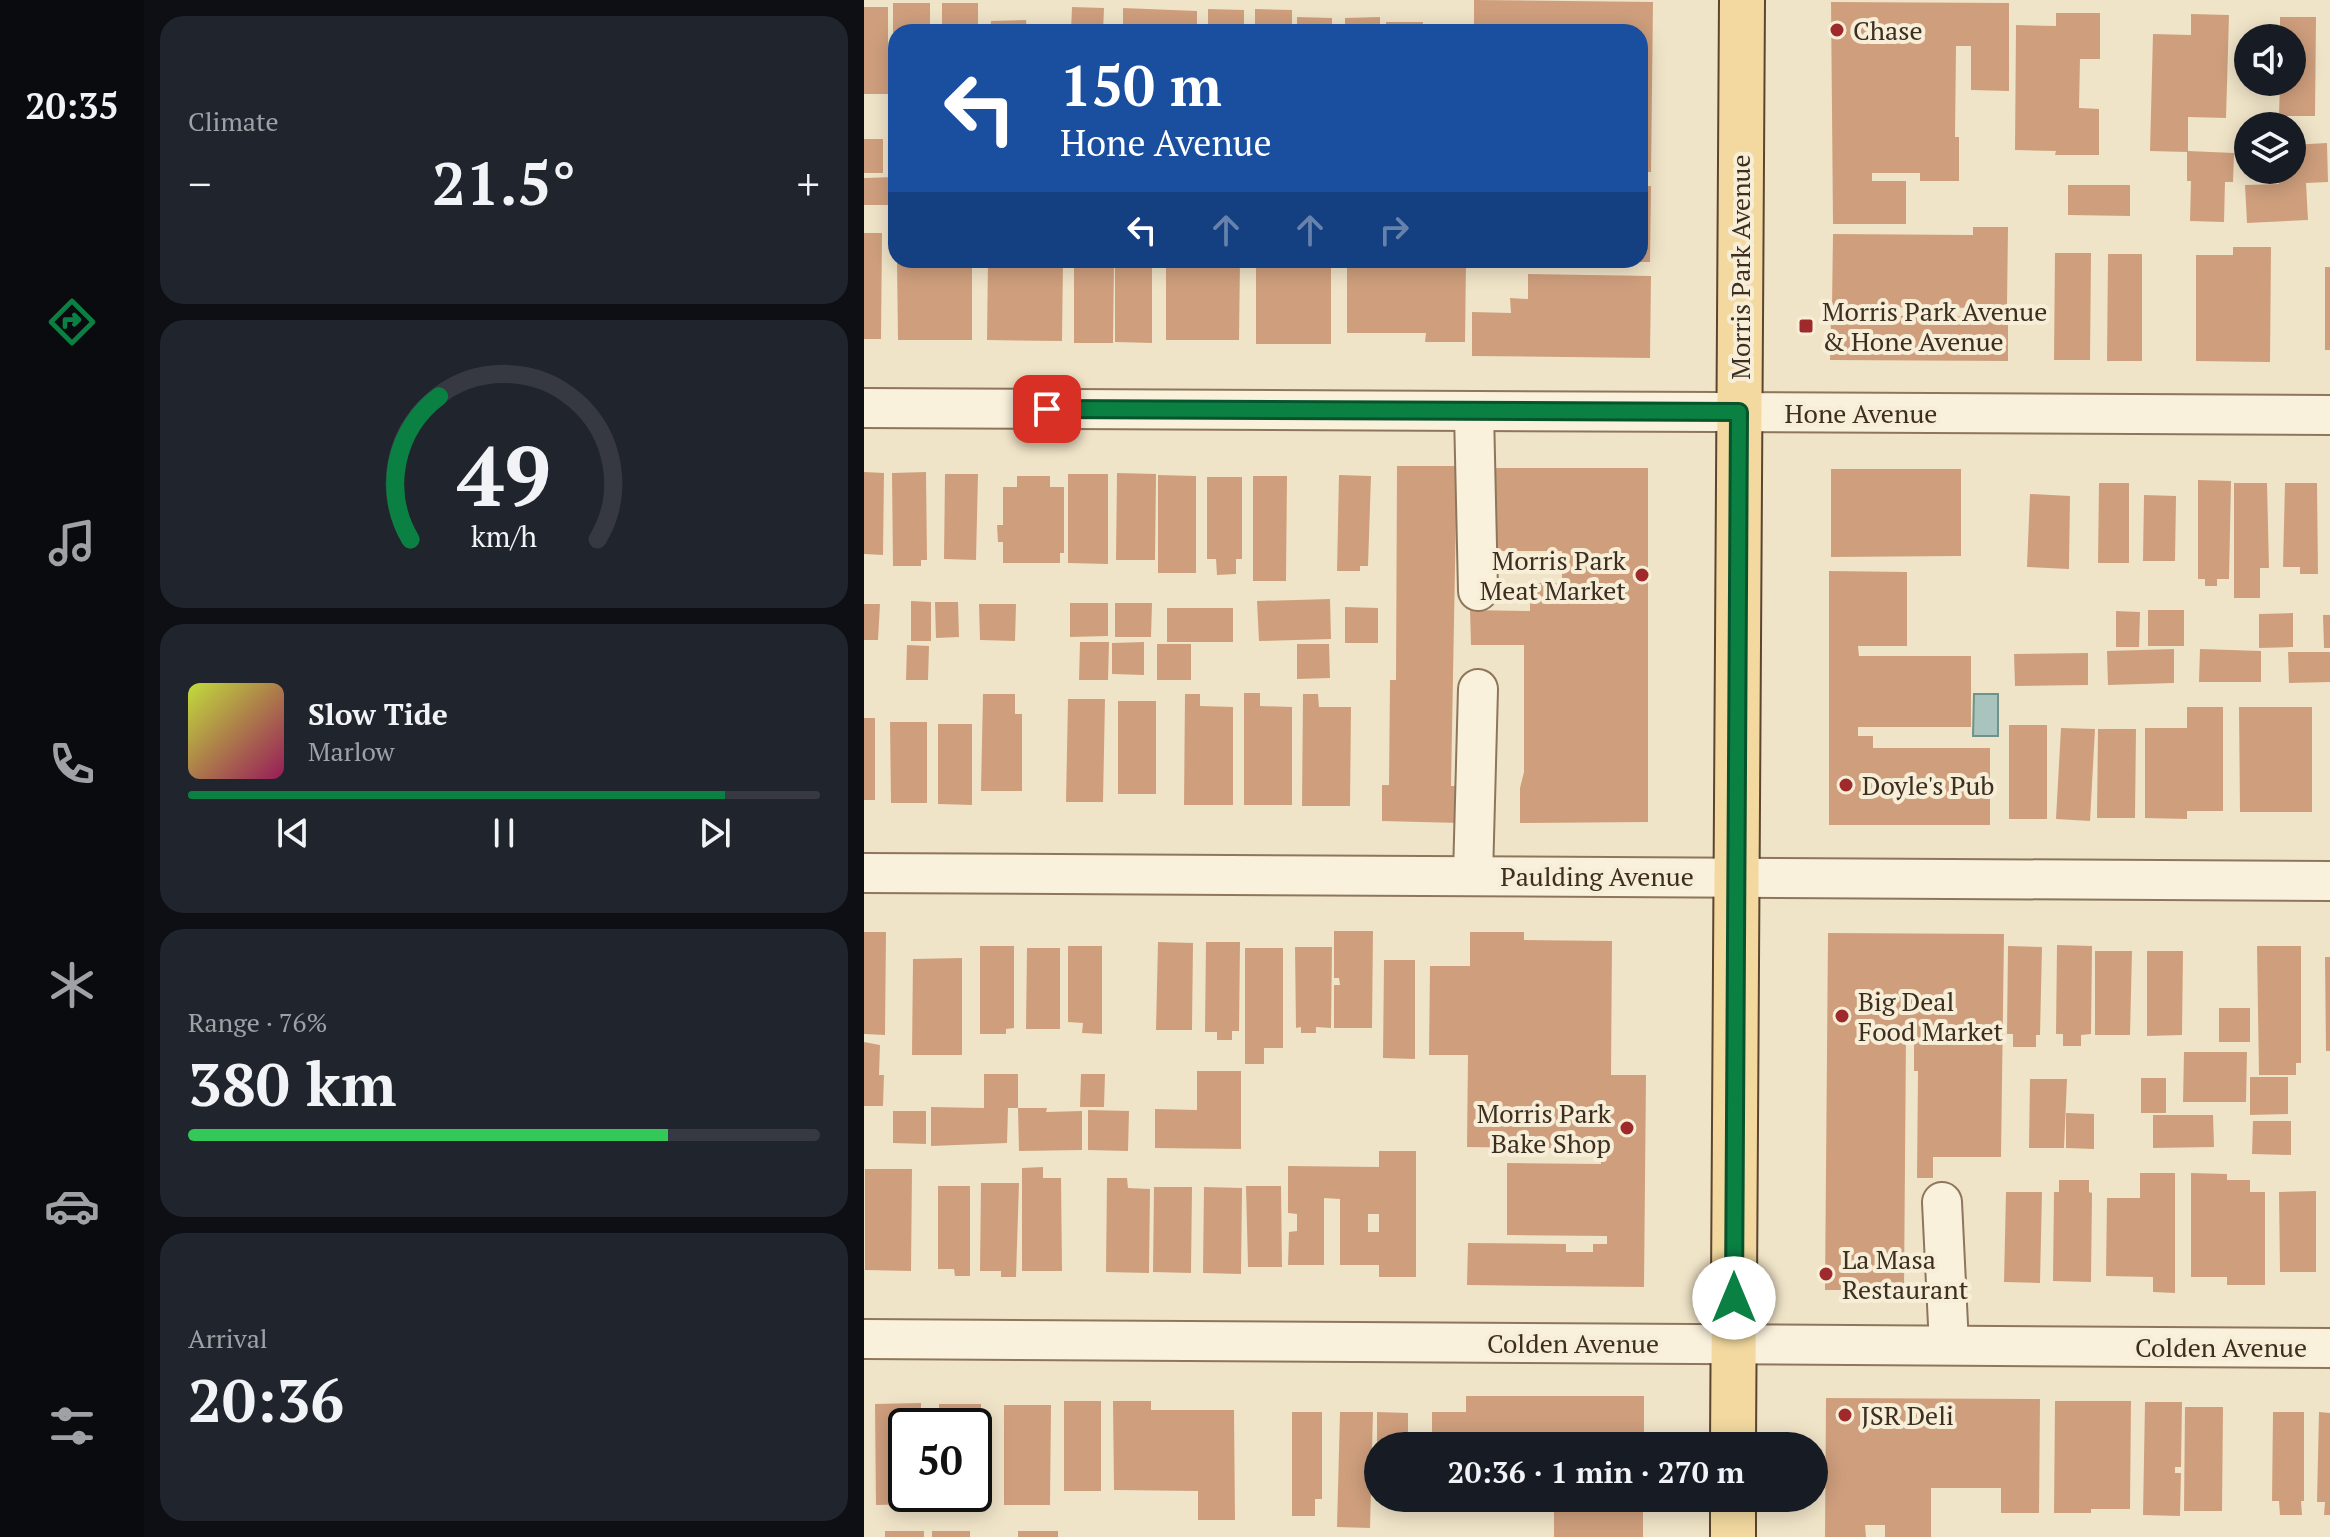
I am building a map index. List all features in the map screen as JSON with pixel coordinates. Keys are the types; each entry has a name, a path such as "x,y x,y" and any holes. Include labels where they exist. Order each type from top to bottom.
{"main road":[{"name":"Morris Park Avenue","path":"1733,1432 1742,0"},
{"path":"1733,1512 1733,1537"}],"street":[{"name":"Hone Avenue","path":"864,408 2330,415"},
{"path":"1474,412 1478,591"},
{"path":"1473,876 1478,689"},
{"name":"Paulding Avenue","path":"864,873 2330,881"},
{"path":"1942,1202 1949,1345"},
{"name":"Colden Avenue","path":"864,1339 2330,1348"}],"water":[{"path":"1974,694 1998,694 1998,736 1973,736"}],"building":[{"path":"1474,0 1653,2 1651,172 1648,172 1648,24 1474,24"},
{"path":"1831,2 2009,3 2009,91 1971,90 1971,46 1956,46 1955,137 1959,137 1959,181 1920,181 1920,173 1872,173 1872,181 1906,181 1906,224 1833,224"},
{"path":"893,3 930,3 930,24 893,24"},
{"path":"942,3 978,3 978,24 942,24"},
{"path":"864,7 888,7 888,94 864,94"},
{"path":"1072,7 1104,8 1103,24 1071,24"},
{"path":"1123,8 1197,11 1197,24 1123,24"},
{"path":"1208,9 1244,10 1244,24 1208,24"},
{"path":"1255,9 1292,10 1292,24 1255,24"},
{"path":"2056,13 2100,13 2100,59 2080,59 2079,108 2099,109 2099,155 2055,155 2056,151 2015,150 2016,25 2056,26"},
{"path":"2191,14 2229,15 2226,118 2188,117 2188,151 2234,153 2233,182 2225,182 2224,222 2190,221 2191,181 2187,181 2187,152 2150,151 2153,34 2191,35"},
{"path":"1297,17 1332,18 1332,24 1297,24"},
{"path":"1380,17 1380,24 1345,24 1345,18"},
{"path":"2280,17 2316,17 2315,116 2306,116 2306,112 2279,112 2280,96 2306,96 2306,24 2280,24"},
{"path":"1026,20 1026,24 991,24 991,21"},
{"path":"1386,22 1423,22 1423,24"},
{"path":"864,139 883,139 883,173 864,173"},
{"path":"2327,143 2328,182 2306,183 2306,144"},
{"path":"888,177 888,205 864,205 864,178"},
{"path":"2306,183 2308,220 2247,223 2245,185"},
{"path":"2068,185 2130,185 2130,216 2068,215"},
{"path":"1648,186 1651,186 1648,262"},
{"path":"1973,227 2008,227 2007,308 1832,307 1833,234 1973,235"},
{"path":"864,233 882,233 881,339 864,339"},
{"path":"2233,247 2271,247 2270,362 2196,361 2196,255 2233,255"},
{"path":"2055,253 2091,253 2090,360 2054,360"},
{"path":"2108,254 2142,254 2142,361 2107,361"},
{"path":"2325,267 2330,267 2330,350 2325,350"},
{"path":"897,268 972,268 972,340 898,340"},
{"path":"988,268 1063,268 1062,341 987,340"},
{"path":"1074,268 1114,268 1113,343 1074,343"},
{"path":"1115,268 1152,268 1152,343 1115,342"},
{"path":"1166,268 1240,268 1239,340 1166,340"},
{"path":"1256,268 1331,268 1331,344 1256,344"},
{"path":"1347,268 1466,268 1465,342 1425,342 1426,333 1347,333"},
{"path":"1528,274 1651,276 1650,358 1472,356 1472,312 1511,313 1510,298 1528,299"},
{"path":"1831,315 2008,317 2008,361 1830,360"},
{"path":"1397,466 1471,466 1470,514 1456,514 1451,786 1460,786 1460,823 1382,821 1382,785 1389,785 1390,680 1396,680"},
{"path":"1489,468 1648,468 1648,822 1520,823 1520,788 1524,772 1524,645 1471,645 1470,610 1530,611 1530,583 1562,583 1562,551 1489,551"},
{"path":"1831,469 1961,469 1961,556 1831,557"},
{"path":"864,472 884,473 883,555 864,554"},
{"path":"926,472 927,560 921,560 921,566 893,566 892,473"},
{"path":"1117,473 1156,474 1155,560 1116,560"},
{"path":"945,474 978,474 976,560 944,559"},
{"path":"1068,474 1108,474 1108,564 1068,563"},
{"path":"1158,475 1196,476 1196,573 1158,573"},
{"path":"1339,475 1371,476 1368,566 1360,566 1360,571 1337,571"},
{"path":"1017,476 1050,476 1050,487 1064,487 1064,553 1060,553 1060,563 1003,563 1003,542 998,542 997,525 1003,525 1003,487 1017,487"},
{"path":"1253,476 1287,476 1286,581 1253,581"},
{"path":"1207,477 1242,477 1242,559 1236,559 1236,574 1217,575 1216,559 1207,559"},
{"path":"2198,480 2231,481 2229,579 2217,579 2217,586 2205,586 2205,579 2198,579"},
{"path":"2099,483 2129,483 2129,563 2098,563"},
{"path":"2234,483 2267,483 2269,568 2260,568 2260,598 2234,598"},
{"path":"2285,483 2317,483 2318,574 2300,574 2300,567 2283,567"},
{"path":"2030,494 2070,496 2069,569 2027,567"},
{"path":"2144,495 2176,496 2175,561 2143,561"},
{"path":"1829,571 1907,572 1907,646 1858,646 1859,656 1971,656 1971,727 1858,727 1858,736 1873,736 1873,748 1990,748 1990,825 1829,825"},
{"path":"1330,599 1331,639 1259,641 1257,601"},
{"path":"911,601 931,602 931,641 911,641"},
{"path":"935,602 958,602 959,637 936,638"},
{"path":"1070,603 1108,603 1108,636 1070,637"},
{"path":"1115,603 1152,603 1151,637 1115,637"},
{"path":"864,604 880,604 878,640 864,640"},
{"path":"979,604 1016,604 1015,641 980,640"},
{"path":"1345,607 1378,608 1378,643 1345,643"},
{"path":"1167,608 1233,608 1233,642 1167,642"},
{"path":"2148,610 2184,610 2184,646 2148,646"},
{"path":"2116,611 2140,612 2139,647 2116,647"},
{"path":"2293,613 2293,647 2259,648 2259,614"},
{"path":"2323,615 2330,615 2330,648 2324,648"},
{"path":"1080,642 1109,642 1108,680 1079,680"},
{"path":"1144,642 1144,675 1112,674 1112,643"},
{"path":"1157,644 1191,644 1191,680 1157,680"},
{"path":"1297,644 1329,644 1330,678 1297,679"},
{"path":"907,645 929,646 928,680 906,680"},
{"path":"2174,649 2174,683 2108,685 2107,651"},
{"path":"2200,649 2261,651 2261,682 2199,682"},
{"path":"2288,652 2330,652 2330,682 2289,683"},
{"path":"2088,653 2088,685 2015,686 2014,654"},
{"path":"1244,693 1260,693 1260,706 1292,707 1292,805 1244,805"},
{"path":"983,694 1015,694 1015,714 1022,714 1022,791 981,791"},
{"path":"1185,694 1200,694 1200,706 1233,707 1233,805 1184,805"},
{"path":"1303,694 1318,694 1319,707 1351,707 1350,806 1302,806"},
{"path":"1068,699 1105,699 1103,802 1066,802"},
{"path":"1118,701 1156,701 1156,794 1118,794"},
{"path":"2187,707 2223,707 2223,811 2187,811 2187,819 2145,818 2145,728 2187,728"},
{"path":"2239,707 2312,707 2312,812 2240,812"},
{"path":"864,718 875,718 875,800 864,800"},
{"path":"890,722 927,722 927,803 891,803"},
{"path":"938,724 972,724 972,805 938,804"},
{"path":"2009,725 2047,725 2047,819 2009,819"},
{"path":"2061,728 2095,729 2090,821 2056,819"},
{"path":"2098,729 2136,729 2135,818 2097,818"},
{"path":"1334,931 1373,931 1372,1028 1334,1028 1334,985 1340,985 1339,978 1334,978"},
{"path":"864,932 886,932 885,1035 864,1034"},
{"path":"1470,932 1524,932 1524,940 1612,941 1611,1075 1646,1075 1644,1287 1467,1285 1468,1243 1566,1244 1566,1252 1593,1252 1593,1244 1607,1244 1607,1236 1507,1235 1507,1163 1601,1164 1601,1156 1555,1155 1556,1148 1467,1147 1468,1055 1429,1055 1430,966 1470,966","holes":["1590,1110 1604,1110 1604,1119 1590,1118"]},
{"path":"1828,933 2004,934 2001,1157 1933,1157 1933,1178 1917,1178 1918,1071 1914,1071 1914,1034 1906,1034 1904,1290 1825,1290"},
{"path":"1158,942 1193,943 1192,1030 1156,1030"},
{"path":"1206,942 1240,942 1239,1031 1232,1031 1232,1040 1217,1040 1217,1032 1205,1032"},
{"path":"2057,945 2092,946 2091,1034 2081,1035 2081,1046 2063,1046 2063,1034 2056,1034"},
{"path":"980,946 1014,946 1014,1028 1006,1029 1006,1034 980,1034"},
{"path":"1068,946 1102,946 1102,1034 1082,1033 1083,1023 1068,1022"},
{"path":"2008,946 2042,947 2040,1035 2036,1035 2036,1047 2013,1047 2013,1034 2007,1034"},
{"path":"2257,946 2301,946 2301,1063 2296,1063 2296,1075 2259,1075"},
{"path":"1295,947 1332,947 1331,1028 1316,1027 1316,1033 1301,1033 1301,1027 1296,1028"},
{"path":"1027,948 1060,948 1060,1029 1026,1029"},
{"path":"1245,948 1283,948 1283,1048 1264,1048 1264,1064 1245,1064"},
{"path":"2095,951 2132,951 2130,1035 2095,1035"},
{"path":"2147,951 2183,951 2182,1035 2147,1036"},
{"path":"2325,957 2330,957 2330,1051 2326,1051"},
{"path":"962,958 962,1055 912,1055 913,959"},
{"path":"1384,960 1415,960 1415,1059 1383,1058"},
{"path":"2219,1008 2250,1008 2250,1042 2219,1042"},
{"path":"864,1042 880,1045 879,1075 884,1075 883,1106 864,1106"},
{"path":"2184,1052 2247,1052 2246,1102 2183,1102"},
{"path":"1197,1071 1241,1071 1241,1149 1155,1148 1155,1109 1197,1110"},
{"path":"984,1074 1018,1074 1018,1108 1008,1108 1007,1143 931,1146 931,1107 984,1108"},
{"path":"1081,1074 1105,1074 1104,1107 1080,1107"},
{"path":"2250,1077 2288,1077 2288,1114 2250,1115"},
{"path":"2141,1078 2166,1078 2166,1113 2141,1113"},
{"path":"2030,1079 2067,1079 2064,1148 2029,1148"},
{"path":"1018,1108 1047,1108 1046,1112 1082,1111 1082,1150 1019,1151"},
{"path":"1088,1110 1129,1111 1128,1151 1088,1150"},
{"path":"893,1111 926,1111 926,1144 893,1143"},
{"path":"2066,1113 2094,1114 2094,1149 2066,1148"},
{"path":"2153,1115 2213,1115 2214,1147 2153,1148"},
{"path":"2253,1121 2291,1121 2291,1155 2252,1154"},
{"path":"1379,1151 1416,1151 1416,1277 1379,1277 1379,1265 1340,1265 1340,1199 1324,1198 1324,1265 1288,1265 1289,1232 1297,1231 1297,1214 1288,1213 1288,1166 1379,1167","holes":["1368,1214 1379,1214 1379,1232 1368,1232"]},
{"path":"1043,1167 1043,1178 1061,1178 1062,1271 1022,1271 1022,1168"},
{"path":"865,1169 912,1169 911,1271 865,1270"},
{"path":"2140,1173 2175,1173 2175,1293 2153,1292 2153,1277 2106,1276 2107,1198 2140,1198"},
{"path":"2191,1173 2227,1174 2227,1180 2250,1180 2250,1192 2265,1192 2265,1285 2227,1285 2227,1277 2191,1277"},
{"path":"1107,1178 1127,1178 1128,1188 1150,1189 1149,1273 1106,1272"},
{"path":"2059,1180 2089,1180 2089,1192 2092,1193 2091,1282 2053,1281 2054,1192 2059,1192"},
{"path":"981,1183 1019,1183 1016,1277 1001,1277 1001,1271 980,1271"},
{"path":"938,1186 970,1186 970,1276 955,1276 954,1269 938,1269"},
{"path":"1246,1186 1281,1186 1282,1267 1248,1267"},
{"path":"1154,1187 1192,1187 1191,1273 1153,1272"},
{"path":"1204,1187 1242,1188 1241,1274 1203,1273"},
{"path":"2316,1191 2316,1272 2280,1272 2279,1192"},
{"path":"2006,1192 2042,1192 2040,1283 2004,1282"},
{"path":"1466,1396 1644,1396 1644,1432 1432,1432 1432,1412 1466,1412"},
{"path":"1826,1398 2040,1399 2039,1513 2001,1513 2001,1488 1931,1488 1931,1537 1885,1537 1885,1525 1865,1525 1866,1537 1825,1537 1825,1512 1828,1512"},
{"path":"1064,1401 1101,1401 1101,1491 1064,1491"},
{"path":"1113,1401 1151,1401 1151,1410 1234,1410 1235,1520 1198,1520 1198,1491 1114,1490"},
{"path":"2055,1401 2131,1401 2130,1509 2054,1513"},
{"path":"2145,1402 2182,1402 2181,1467 2175,1467 2175,1473 2181,1473 2180,1516 2143,1515"},
{"path":"921,1403 921,1408 888,1408 888,1505 876,1505 875,1404"},
{"path":"939,1404 981,1404 981,1408 939,1408"},
{"path":"1004,1405 1051,1405 1050,1505 1004,1505"},
{"path":"2185,1407 2223,1407 2222,1511 2184,1511"},
{"path":"1292,1412 1322,1412 1322,1499 1315,1499 1315,1516 1292,1516"},
{"path":"1340,1412 1373,1412 1372,1432 1364,1432 1364,1512 1370,1512 1370,1528 1337,1527"},
{"path":"1377,1412 1408,1413 1408,1432 1377,1432"},
{"path":"2273,1412 2304,1412 2302,1515 2280,1515 2279,1501 2272,1501"},
{"path":"2319,1412 2330,1413 2330,1515 2324,1515 2325,1502 2317,1502"},
{"path":"1554,1512 1643,1512 1643,1537 1554,1537"},
{"path":"885,1531 924,1531 924,1537 885,1537"},
{"path":"932,1531 970,1531 970,1537 932,1537"},
{"path":"1018,1531 1058,1531 1058,1537 1018,1537"}],"place":[{"name":"Chase","path":"1837,30"},
{"name":"Morris Park Avenue & Hone Avenue","path":"1806,326"},
{"name":"Morris Park Meat Market","path":"1642,575"},
{"name":"Doyle's Pub","path":"1846,785"},
{"name":"Big Deal Food Market","path":"1842,1016"},
{"name":"Morris Park Bake Shop","path":"1627,1128"},
{"name":"La Masa Restaurant","path":"1826,1274"},
{"name":"JSR Deli","path":"1845,1415"}],"route":[{"path":"1047,409 1739,412 1734,1298"}]}
